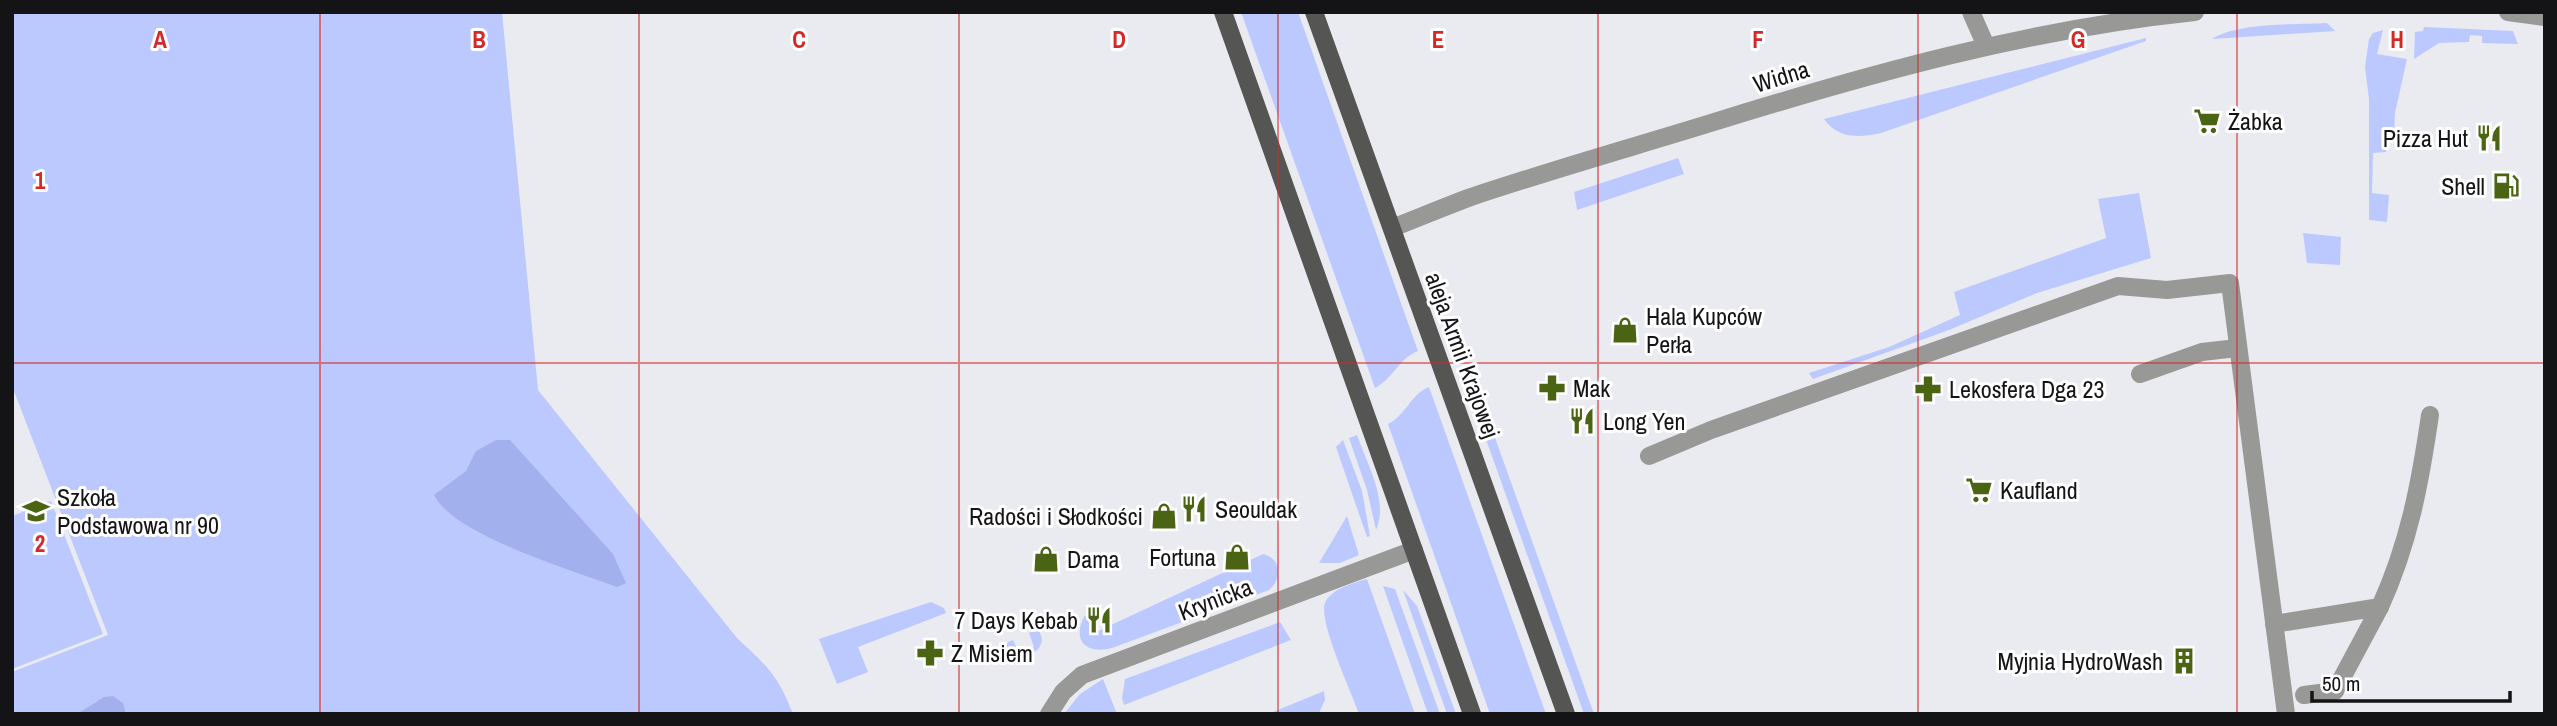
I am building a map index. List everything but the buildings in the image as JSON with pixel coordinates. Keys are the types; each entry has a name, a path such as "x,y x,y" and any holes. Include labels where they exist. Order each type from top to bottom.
{"main road":[{"path":"1223,12 1472,714"},
{"name":"aleja Armii Krajowej","path":"1314,12 1566,714"}],"street":[{"path":"1971,12 1986,46"},
{"name":"Widna","path":"1392,228 1469,198 1795,97 1986,46 2143,18 2195,12"},
{"path":"2508,12 2545,17"},
{"path":"1649,456 1724,425 2118,286 2167,290 2230,283 2286,714"},
{"path":"2140,374 2202,352 2237,348"},
{"path":"2304,695 2335,691 2396,572 2414,513 2430,415"},
{"name":"Krynicka","path":"1049,714 1063,692 1082,674 1414,550"},
{"path":"2273,624 2380,607"}],"shaded area":[{"path":"12,12 502,12 538,390 737,638 771,672 793,714 12,714 12,672 108,635 12,386"},
{"path":"1241,12 1298,12 1418,351 1406,358 1375,388"},
{"path":"2327,23 2335,31 2212,39 2252,27"},
{"path":"2424,27 2513,31 2518,44 2482,43 2482,36 2470,35 2469,42 2439,43 2414,59 2415,32 2423,31"},
{"path":"2383,30 2377,54 2407,59 2395,113 2394,135 2387,135 2386,152 2373,153 2372,193 2389,195 2387,222 2369,220 2369,99 2365,67 2369,39 2373,33"},
{"path":"2146,38 2146,41 1881,133 1865,136 1842,134 1824,119"},
{"path":"1678,158 1684,174 1577,210 1574,192"},
{"path":"2139,193 2151,258 2037,293 1949,330 1813,379 1809,373 1889,347 1960,315 1954,292 2106,238 2098,199"},
{"path":"2303,233 2341,237 2340,265 2307,263"},
{"path":"1463,375 1474,379 1594,714 1584,714"},
{"path":"1429,387 1546,714 1490,714 1388,424 1399,416 1417,395"},
{"path":"1357,435 1378,495 1380,507 1376,530 1367,490 1349,438"},
{"path":"496,440 510,440 613,554 626,583 617,587 516,550 465,524 446,510 434,495 466,471 476,451"},
{"path":"1343,440 1362,491 1370,536 1367,537 1336,447"},
{"name":"Szkoła Podstawowa nr 90","path":"51,501 103,634 12,669 12,516"},
{"path":"1347,516 1359,555 1340,563 1319,563"},
{"path":"1263,554 1273,560 1278,569 1274,585 1269,590 1112,648 1103,650 1088,647 1081,638 1081,624 1085,615 1094,633"},
{"path":"1367,579 1415,714 1359,714 1337,657 1326,625 1325,603 1337,590"},
{"path":"1383,586 1395,589 1440,714 1428,714"},
{"path":"1403,590 1417,606 1456,714 1447,714"},
{"path":"931,602 944,608 946,613 858,647 868,672 837,684 819,639"},
{"path":"1280,622 1291,640 1124,705 1122,698 1125,679"},
{"path":"1038,630 1042,638 1037,650 1022,658 998,660 1008,642 1013,640 1019,653 1034,647 1029,633"},
{"path":"1103,679 1117,714 1064,714 1080,694"},
{"path":"1324,691 1325,700 1319,713 1268,714"},
{"path":"113,696 123,703 126,714 77,714 104,697"}],"place":[{"name":"Żabka","path":"2207,121"},
{"name":"Pizza Hut","path":"2489,138"},
{"name":"Shell","path":"2506,186"},
{"name":"Hala Kupców Perła","path":"1625,330"},
{"name":"Mak","path":"1552,388"},
{"name":"Lekosfera Dga 23","path":"1928,389"},
{"name":"Long Yen","path":"1582,421"},
{"name":"Kaufland","path":"1979,490"},
{"name":"Seouldak","path":"1194,509"},
{"name":"Szkoła Podstawowa nr 90","path":"36,511"},
{"name":"Radości i Słodkości","path":"1164,516"},
{"name":"Fortuna","path":"1237,557"},
{"name":"Dama","path":"1046,559"},
{"name":"7 Days Kebab","path":"1099,620"},
{"name":"Z Misiem","path":"930,653"},
{"name":"Myjnia HydroWash","path":"2184,661"}]}
